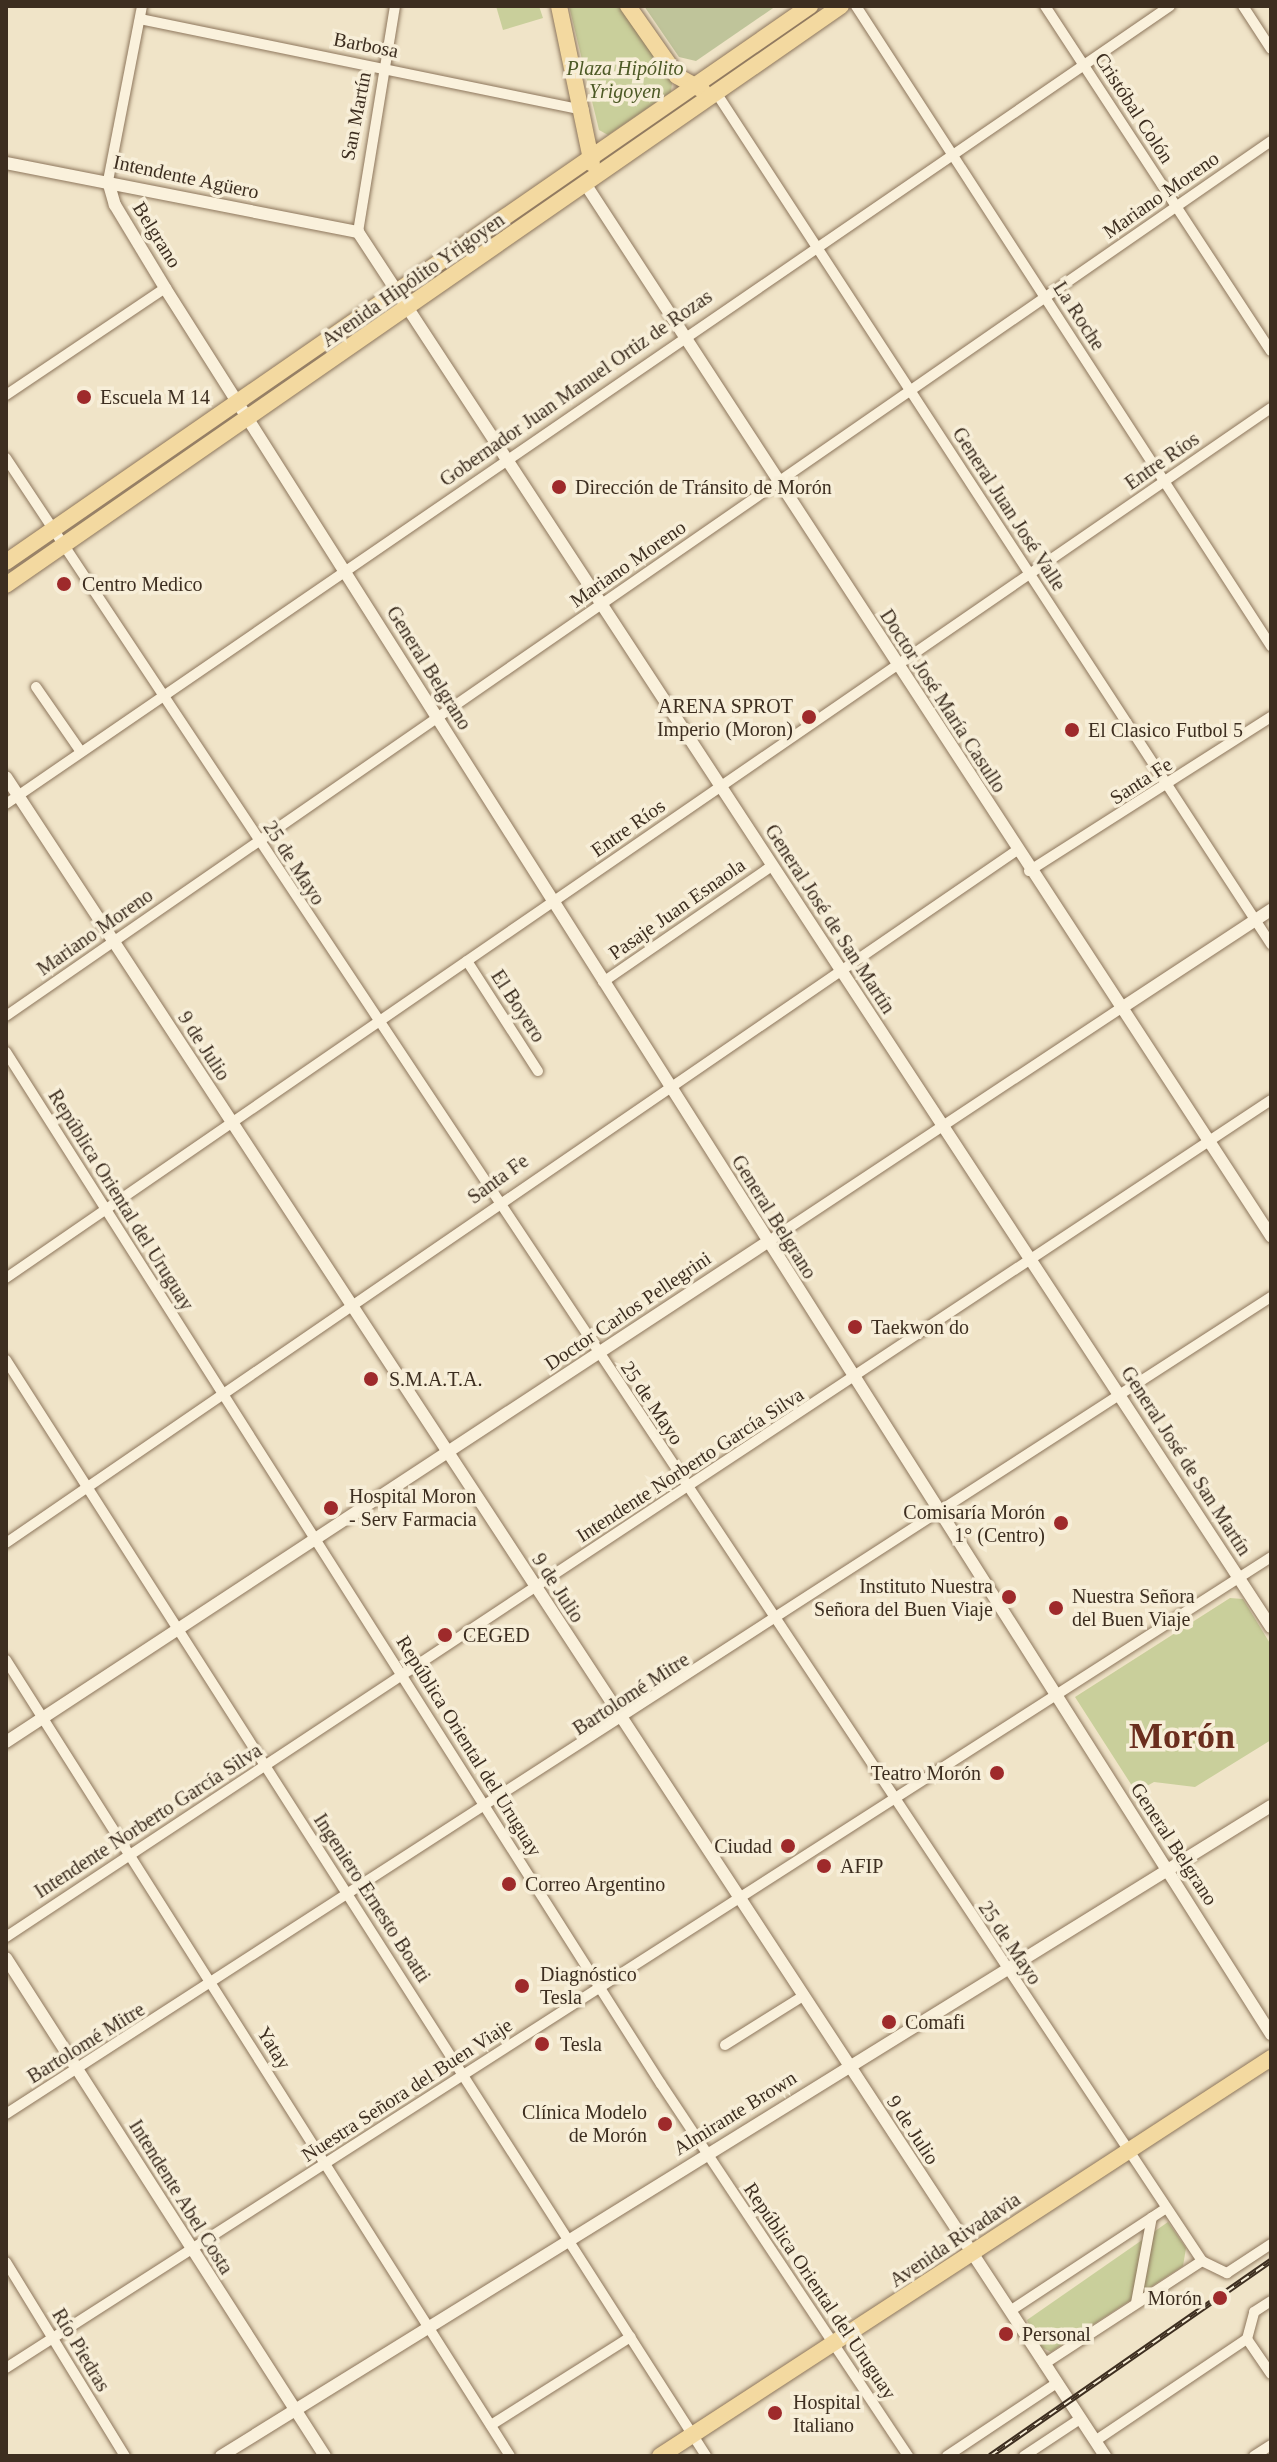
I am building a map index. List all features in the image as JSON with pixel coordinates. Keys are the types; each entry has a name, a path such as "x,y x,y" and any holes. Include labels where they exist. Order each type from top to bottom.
{"main road":[{"path":"559,6 595,154 586,185"},
{"path":"628,6 677,76 694,87 717,94"},
{"name":"Avenida Hipólito Yrigoyen","path":"6,562 810,6"},
{"name":"Avenida Hipólito Yrigoyen","path":"6,585 841,6"},
{"name":"Avenida Rivadavia","path":"660,2456 1271,2058"}],"street":[{"path":"108,181 142,6"},
{"name":"San Martín","path":"358,232 395,6"},
{"name":"La Roche","path":"856,6 1271,646"},
{"name":"Cristóbal Colón","path":"1045,6 1271,351"},
{"name":"Gobernador Juan Manuel Ortiz de Rozas","path":"6,804 682,336 1170,6"},
{"path":"1243,6 1271,49"},
{"name":"Barbosa","path":"140,19 384,66 584,110"},
{"name":"General Juan José Valle","path":"717,94 1271,944"},
{"name":"Mariano Moreno","path":"6,1016 1271,141"},
{"name":"Intendente Agüero","path":"6,163 358,232"},
{"name":"Belgrano","path":"108,181 115,205 249,417"},
{"name":"Doctor José María Casullo","path":"586,185 1029,871 1271,1236"},
{"name":"General José de San Martín","path":"358,232 1271,1627"},
{"path":"6,395 165,288"},
{"name":"Entre Ríos","path":"6,1278 1271,408"},
{"name":"General Belgrano","path":"249,417 766,1243 1271,2034"},
{"name":"25 de Mayo","path":"6,458 1202,2261"},
{"path":"36,687 81,752"},
{"name":"Santa Fe","path":"1029,871 1271,717"},
{"name":"9 de Julio","path":"6,777 1105,2456"},
{"name":"Santa Fe","path":"6,1543 667,1083 1016,851"},
{"name":"Pasaje Juan Esnaola","path":"603,982 772,866"},
{"name":"Doctor Carlos Pellegrini","path":"6,1742 599,1355 1271,910"},
{"name":"El Boyero","path":"467,961 538,1071"},
{"name":"República Oriental del Uruguay","path":"6,1052 707,2154 908,2456"},
{"name":"Intendente Norberto García Silva","path":"6,1937 855,1379 1271,1100"},
{"name":"Bartolomé Mitre","path":"6,2114 622,1722 1271,1297"},
{"name":"Ingeniero Ernesto Boatti","path":"6,1360 706,2456"},
{"name":"Nuestra Señora del Buen Viaje","path":"6,2368 1271,1557"},
{"name":"Yatay","path":"6,1660 214,1984 510,2456"},
{"name":"Almirante Brown","path":"221,2456 1271,1806"},
{"name":"Intendente Abel Costa","path":"6,1958 190,2250 325,2456"},
{"path":"725,2045 803,1996"},
{"path":"1010,2311 1166,2208"},
{"path":"1136,2303 1152,2217"},
{"path":"1044,2364 1202,2261 1227,2273 1271,2244"},
{"name":"Río Piedras","path":"6,2262 125,2456"},
{"path":"1095,2441 1247,2339 1254,2312 1271,2301"},
{"path":"491,2425 630,2337"},
{"path":"1247,2339 1271,2374"},
{"path":"947,2456 1057,2383"},
{"path":"1024,2456 1080,2419"},
{"path":"1254,2456 1271,2445"}],"green space":[{"path":"496,6 539,6 543,18 503,30"},
{"name":"Plaza Hipólito Yrigoyen","path":"569,6 620,6 672,83 671,92 608,135 599,130"},
{"path":"644,6 776,6 696,61 679,57"},
{"path":"1230,1598 1243,1599 1271,1645 1271,1740 1195,1787 1154,1782 1136,1792 1075,1697"},
{"path":"1168,2222 1186,2248 1183,2266 1051,2352 1039,2346 1027,2320"}],"railway":[{"path":"990,2456 1271,2261"}],"place":[{"name":"Escuela M 14","path":"84,397"},
{"name":"Dirección de Tránsito de Morón","path":"559,487"},
{"name":"Centro Medico","path":"64,584"},
{"name":"ARENA SPROT Imperio (Moron)","path":"809,717"},
{"name":"El Clasico Futbol 5","path":"1072,730"},
{"name":"Taekwon do","path":"855,1327"},
{"name":"S.M.A.T.A.","path":"371,1379"},
{"name":"Hospital Moron - Serv Farmacia","path":"331,1508"},
{"name":"Comisaría Morón 1° (Centro)","path":"1061,1523"},
{"name":"Instituto Nuestra Señora del Buen Viaje","path":"1009,1597"},
{"name":"Nuestra Señora del Buen Viaje","path":"1056,1608"},
{"name":"CEGED","path":"445,1635"},
{"name":"Teatro Morón","path":"997,1773"},
{"name":"Ciudad","path":"788,1846"},
{"name":"AFIP","path":"824,1866"},
{"name":"Correo Argentino","path":"509,1884"},
{"name":"Diagnóstico Tesla","path":"522,1986"},
{"name":"Comafi","path":"889,2022"},
{"name":"Tesla","path":"542,2044"},
{"name":"Clínica Modelo de Morón","path":"665,2124"},
{"name":"Morón","path":"1220,2298"},
{"name":"Personal","path":"1006,2334"},
{"name":"Hospital Italiano","path":"775,2413"}],"district":[{"name":"Morón","path":"1182,1737"}]}
